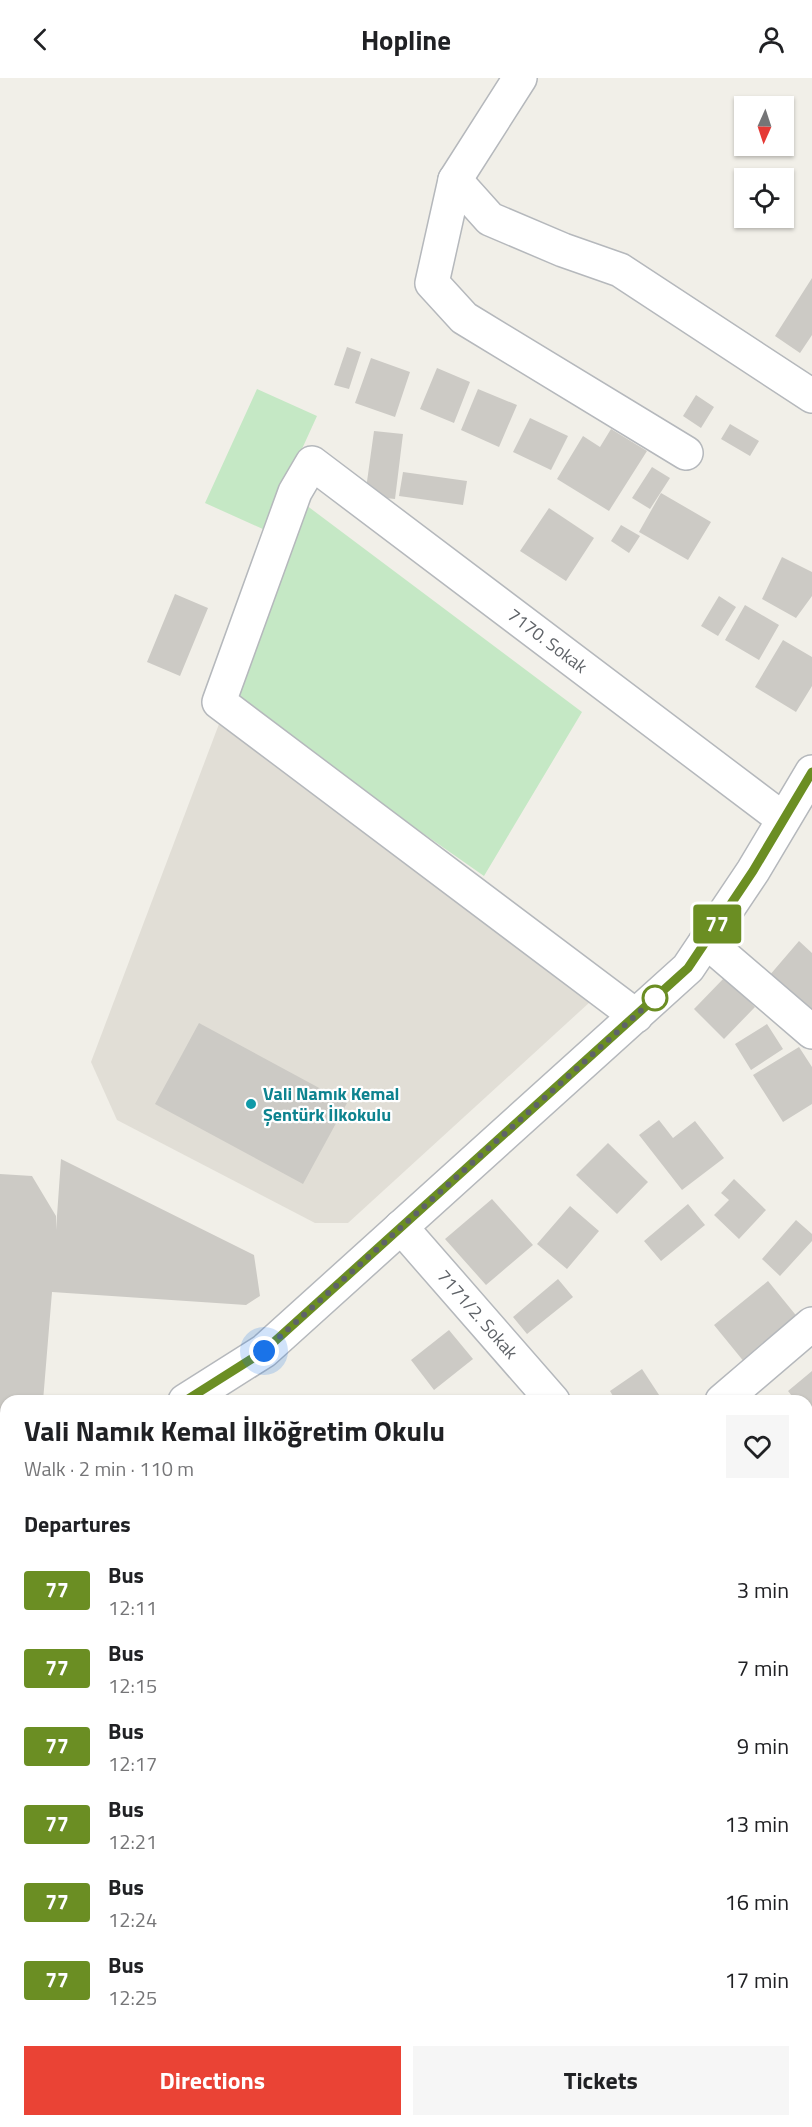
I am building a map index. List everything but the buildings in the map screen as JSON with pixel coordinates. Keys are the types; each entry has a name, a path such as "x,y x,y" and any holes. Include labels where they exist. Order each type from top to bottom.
{"street":[{"path":"520,78 455,180 432,283 464,318 686,453"},
{"path":"455,180 490,219 563,250 620,270 812,396"},
{"name":"7170. Sokak","path":"636,1016 219,702 295,492 312,463 783,819"},
{"path":"195,1395 264,1351 688,968 753,871 812,772"},
{"path":"706,941 812,1032"},
{"name":"7171/2. Sokak","path":"401,1227 548,1395"},
{"path":"729,1395 812,1324"}],"shaded area":[{"path":"219,724 590,1002 348,1223 315,1223 117,1120 91,1062"}],"green space":[{"path":"257,389 317,416 265,530 205,503"},
{"path":"298,499 582,712 484,876 231,699"}],"bus line":[{"name":"77","path":"194,1395 264,1351 688,968 753,871 812,772"}],"place":[{"name":"Vali Namık Kemal Şentürk İlkokulu","path":"251,1104"}],"route":[{"path":"264,1351 655,998"}]}
